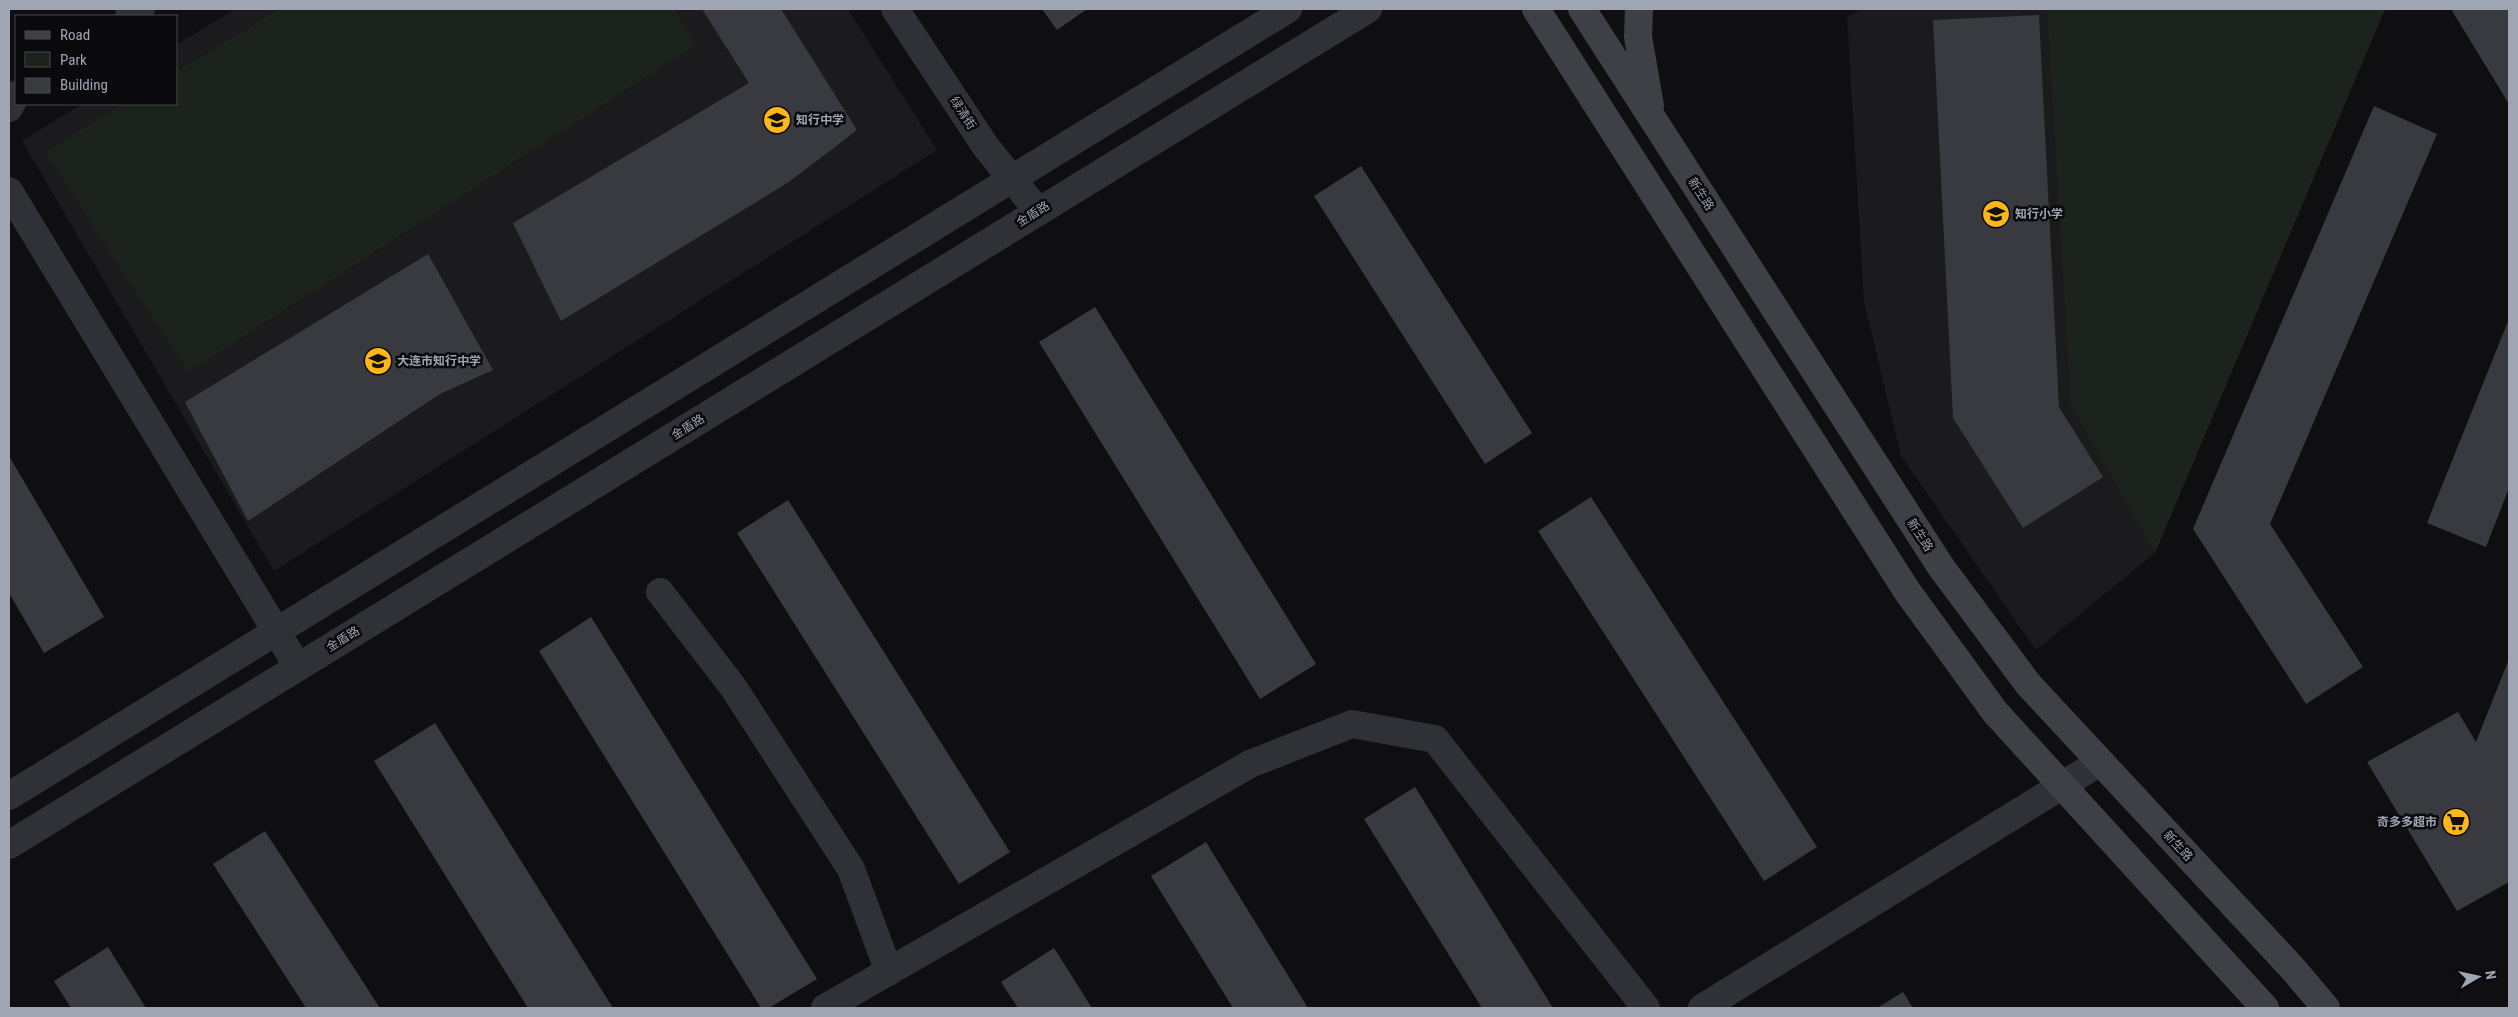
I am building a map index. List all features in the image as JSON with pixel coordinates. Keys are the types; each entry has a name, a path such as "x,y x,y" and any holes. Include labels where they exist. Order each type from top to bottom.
{"main road":[{"path":"1536,9 1907,591 1995,712 2265,1008"},
{"name":"新生路","path":"1582,9 1941,567 2028,684 2294,970 2326,1008"},
{"path":"1639,9 1638,37 1652,118"}],"street":[{"path":"130,15 141,9"},
{"name":"绿清街","path":"895,9 986,147 1038,211"},
{"path":"9,796 1288,9"},
{"name":"金盾路","path":"9,845 1368,9"},
{"path":"9,108 15,97"},
{"path":"9,190 298,667"},
{"path":"660,592 733,687 851,869 889,972"},
{"path":"825,1008 1250,764 1352,724 1435,739 1646,1008"},
{"path":"1702,1008 2100,762"}],"shaded area":[{"name":"大连市知行中学","path":"235,9 848,9 937,150 274,571 22,141 80,105 178,105 178,44"},
{"path":"1861,9 2385,9 2155,553 2036,650 1901,456 1864,302 1847,17"}],"green space":[{"path":"280,9 674,9 696,45 188,372 45,152 122,105 178,105 178,71"},
{"path":"2047,9 2385,9 2155,553 2071,405"}],"building":[{"path":"702,9 781,9 857,130 789,182 561,321 513,223 749,83"},
{"path":"1042,9 1087,9 1057,30"},
{"path":"2451,9 2509,9 2509,104"},
{"name":"知行小学","path":"2039,15 2059,407 2103,477 2023,528 1953,418 1933,20"},
{"path":"2374,106 2437,134 2270,524 2363,667 2306,704 2193,529"},
{"path":"1361,166 1532,433 1485,464 1314,196"},
{"path":"428,254 493,370 440,394 248,521 185,402"},
{"path":"1095,307 1316,664 1260,699 1039,342"},
{"path":"2509,319 2509,488 2486,547 2427,523"},
{"path":"9,456 104,617 44,653 9,593"},
{"path":"1591,497 1817,847 1764,881 1538,531"},
{"path":"788,500 1010,852 959,884 737,533"},
{"path":"591,617 817,979 769,1008 761,1008 539,651"},
{"name":"奇多多超市","path":"2509,659 2509,882 2457,911 2367,762 2458,712 2476,742"},
{"path":"435,723 613,1008 528,1008 374,761"},
{"path":"1415,787 1553,1008 1482,1008 1364,819"},
{"path":"265,831 380,1008 306,1008 213,864"},
{"path":"1206,842 1308,1008 1233,1008 1151,876"},
{"path":"108,947 146,1008 71,1008 54,981"},
{"path":"1054,948 1092,1008 1018,1008 1001,982"},
{"path":"1903,992 1913,1008 1877,1008"}],"place":[{"name":"知行中学","path":"777,120"},
{"name":"知行小学","path":"1996,214"},
{"name":"大连市知行中学","path":"378,361"},
{"name":"奇多多超市","path":"2456,822"}]}
